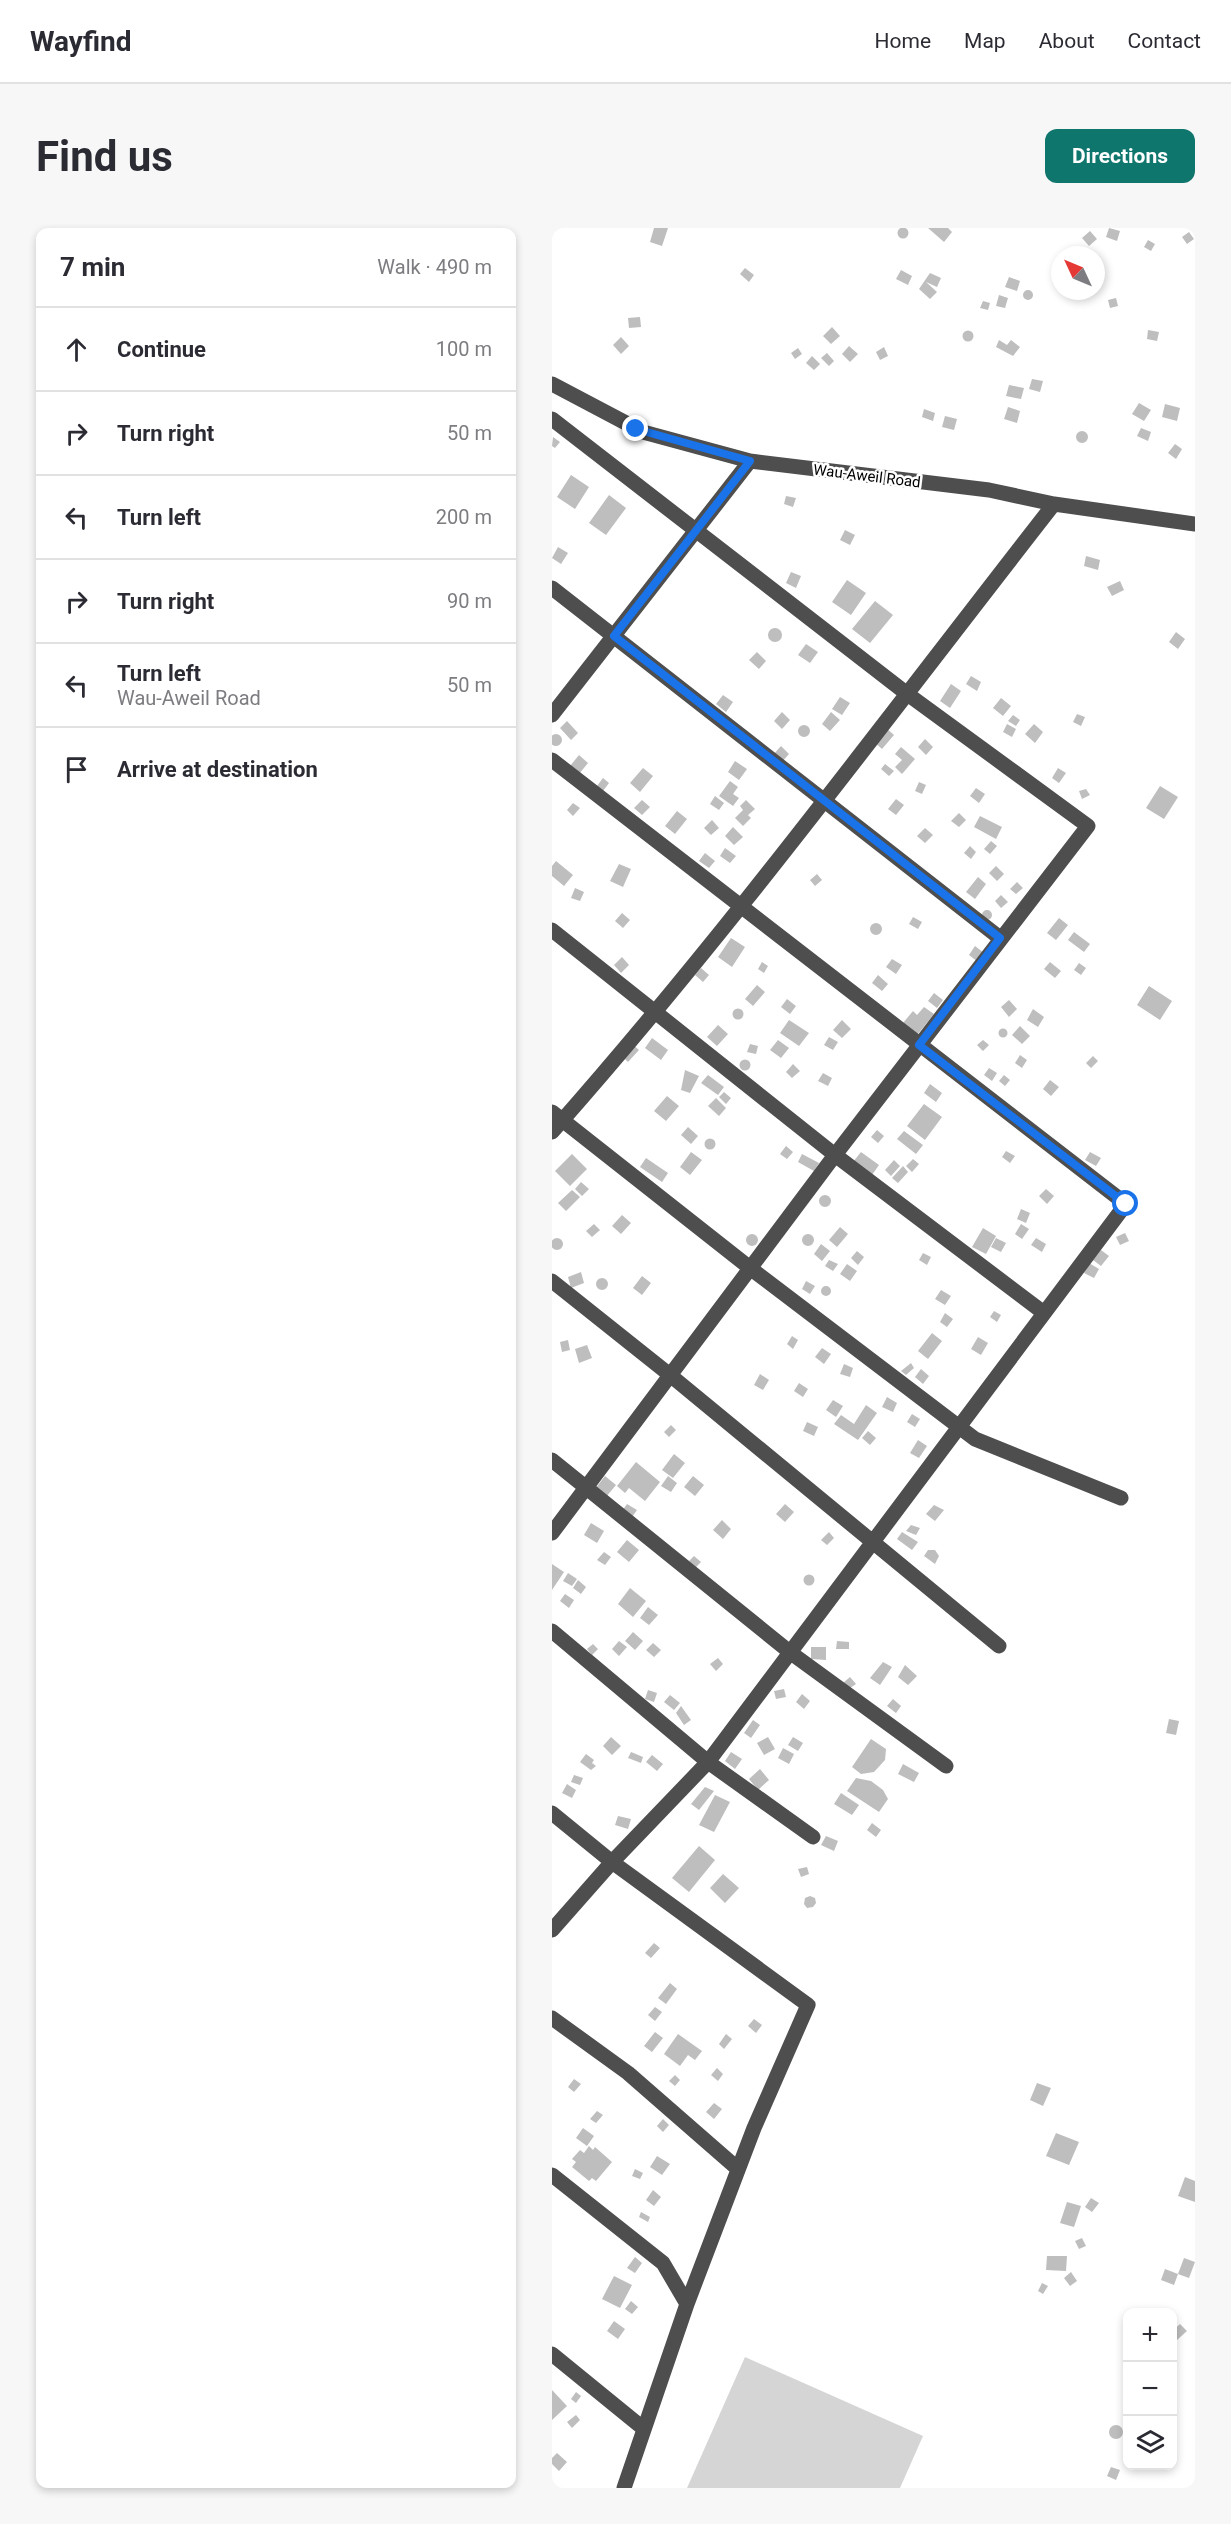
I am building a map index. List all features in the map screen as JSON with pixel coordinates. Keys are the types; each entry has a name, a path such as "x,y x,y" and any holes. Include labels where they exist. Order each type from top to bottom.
{"street":[{"name":"Wau-Aweil Road","path":"552,384 643,432 750,461 989,490 1054,504 1195,524"},
{"path":"552,419 906,693 1088,825 835,1155 552,1533"},
{"path":"552,715 750,461"},
{"path":"1054,504 656,1012 555,1122 975,1439 1121,1498"},
{"path":"552,588 1000,938"},
{"path":"552,760 1126,1204 708,1762 612,1862 552,1930"},
{"path":"552,930 835,1155 1044,1313"},
{"path":"552,1281 670,1375 999,1646"},
{"path":"552,1460 791,1653 946,1766"},
{"path":"552,1631 708,1762 813,1837"},
{"path":"552,1813 612,1862 808,2005 738,2169 687,2304 624,2488"},
{"path":"552,2018 628,2073 738,2169"},
{"path":"552,2175 663,2263 687,2304"},
{"path":"552,2354 644,2429"}],"shaded area":[{"path":"745,2357 923,2436 900,2488 687,2488"}],"building":[{"path":"903,227 909,233 903,239 897,233"},
{"path":"654,228 668,228 662,246 650,242"},
{"path":"928,228 948,228 952,232 944,242"},
{"path":"1109,228 1120,231 1117,241 1106,237"},
{"path":"1090,231 1097,239 1089,246 1082,238"},
{"path":"1189,232 1194,239 1187,244 1182,237"},
{"path":"1148,240 1155,244 1151,251 1144,247"},
{"path":"745,268 754,275 749,282 740,274"},
{"path":"901,270 912,276 908,285 896,279"},
{"path":"930,273 941,278 937,287 926,282 937,292 930,299 919,289"},
{"path":"1009,277 1020,281 1017,291 1005,287"},
{"path":"1028,290 1033,295 1028,300 1023,295"},
{"path":"999,295 1008,298 1005,308 996,306"},
{"path":"1116,298 1118,306 1110,308 1108,300"},
{"path":"983,301 990,303 988,310 980,308"},
{"path":"640,317 641,327 629,328 628,318"},
{"path":"832,327 840,336 831,344 823,336"},
{"path":"968,330 974,336 968,342 962,336"},
{"path":"1148,330 1159,332 1157,341 1147,339"},
{"path":"621,337 629,346 621,354 613,345"},
{"path":"999,340 1007,345 1011,340 1020,347 1013,356 996,347"},
{"path":"849,346 858,354 850,362 842,354"},
{"path":"884,347 888,356 880,360 876,352"},
{"path":"798,348 802,354 795,359 791,353"},
{"path":"827,353 834,361 829,366 821,358"},
{"path":"812,356 820,364 814,370 806,363"},
{"path":"1032,379 1043,381 1040,392 1029,389"},
{"path":"1009,385 1024,388 1021,399 1006,396"},
{"path":"1139,403 1151,410 1144,421 1132,414"},
{"path":"1165,404 1180,408 1177,421 1162,417"},
{"path":"1008,407 1020,411 1017,423 1004,419"},
{"path":"924,409 935,413 933,421 922,417"},
{"path":"945,416 957,419 954,430 942,427"},
{"path":"1141,428 1151,432 1148,441 1137,436"},
{"path":"1084,431 1088,437 1084,443 1080,443 1076,435"},
{"path":"553,437 560,442 555,448 552,446"},
{"path":"1175,444 1182,449 1176,459 1168,453"},
{"path":"571,475 589,487 575,509 557,497"},
{"path":"609,495 626,508 606,535 589,523"},
{"path":"786,496 796,498 793,507 784,504"},
{"path":"845,530 855,535 850,545 840,540"},
{"path":"558,547 568,553 561,564 552,558"},
{"path":"1086,556 1100,560 1098,570 1084,566"},
{"path":"791,572 801,576 796,588 786,583"},
{"path":"847,580 866,593 851,615 832,602"},
{"path":"1120,581 1124,590 1112,596 1107,587"},
{"path":"875,601 893,615 870,643 852,629"},
{"path":"775,628 780,630 782,635 780,640 775,642 770,640 768,635 770,630"},
{"path":"1176,632 1185,639 1178,649 1169,642"},
{"path":"806,644 818,652 810,663 798,655"},
{"path":"757,652 766,661 759,669 749,660"},
{"path":"971,676 981,682 977,691 966,684"},
{"path":"951,684 961,691 950,708 940,701"},
{"path":"723,695 733,702 726,712 716,704"},
{"path":"840,697 850,703 842,715 832,709"},
{"path":"1001,698 1011,706 1003,716 993,708"},
{"path":"782,712 790,720 782,729 774,721"},
{"path":"831,712 840,720 830,731 822,724"},
{"path":"1077,714 1085,717 1081,726 1073,722"},
{"path":"1013,715 1020,720 1016,726 1008,721"},
{"path":"567,721 578,733 571,740 560,728"},
{"path":"1007,724 1016,729 1012,737 1003,732"},
{"path":"1034,724 1043,732 1035,743 1025,734"},
{"path":"806,725 810,731 806,737 802,737 798,729"},
{"path":"885,727 894,735 882,749 873,741"},
{"path":"556,734 562,740 556,746 550,740"},
{"path":"925,739 933,747 926,755 918,747"},
{"path":"781,746 789,754 781,763 773,755"},
{"path":"901,747 915,759 902,774 895,767 902,760 895,754"},
{"path":"579,755 588,763 579,774 570,766"},
{"path":"735,761 747,769 739,780 728,772"},
{"path":"885,764 894,771 889,776 881,769"},
{"path":"643,768 653,776 640,792 630,783"},
{"path":"1058,768 1066,773 1059,783 1052,778"},
{"path":"603,778 609,783 603,791 597,786"},
{"path":"730,781 738,787 733,794 739,798 733,806 719,796"},
{"path":"919,782 926,785 922,794 915,791"},
{"path":"1160,786 1178,797 1164,819 1146,808"},
{"path":"976,788 985,794 979,803 970,796"},
{"path":"1086,789 1090,795 1082,799 1079,791"},
{"path":"715,796 724,803 719,810 710,804"},
{"path":"896,799 904,805 896,815 888,809"},
{"path":"642,800 650,807 642,815 634,808"},
{"path":"746,800 755,809 748,815 751,818 743,826 735,818 743,810 740,806"},
{"path":"573,803 580,808 573,816 567,810"},
{"path":"677,811 687,819 675,834 665,826"},
{"path":"959,813 966,820 959,827 951,821"},
{"path":"980,816 1002,827 996,839 974,827"},
{"path":"712,820 719,828 711,835 704,828"},
{"path":"733,827 743,837 734,845 725,836"},
{"path":"925,828 933,835 925,843 917,836"},
{"path":"991,841 997,846 990,854 984,849"},
{"path":"970,846 976,852 971,859 964,853"},
{"path":"725,848 736,856 730,863 720,856"},
{"path":"705,853 715,861 709,868 699,861"},
{"path":"556,861 573,875 564,886 552,876 552,866"},
{"path":"619,864 631,869 623,887 610,881"},
{"path":"996,866 1004,874 997,881 989,873"},
{"path":"817,874 822,880 815,886 810,880"},
{"path":"978,877 986,884 975,899 966,892"},
{"path":"1017,882 1023,888 1016,894 1010,889"},
{"path":"575,888 584,892 580,901 571,898"},
{"path":"1001,895 1008,902 1001,908 995,901"},
{"path":"987,910 991,911 991,919 987,920 983,919 982,915 983,911"},
{"path":"622,913 630,920 623,928 615,921"},
{"path":"913,917 922,922 918,929 909,924"},
{"path":"1059,918 1068,925 1056,940 1047,933"},
{"path":"876,923 882,929 876,935 870,929"},
{"path":"1074,932 1090,944 1084,952 1068,940"},
{"path":"731,938 745,947 732,967 718,957"},
{"path":"975,946 984,953 978,962 969,955"},
{"path":"622,957 629,965 621,973 614,965"},
{"path":"892,959 902,965 896,974 886,967"},
{"path":"762,962 768,966 764,973 758,969"},
{"path":"1050,962 1061,971 1055,978 1044,969"},
{"path":"1079,963 1086,968 1081,975 1074,970"},
{"path":"701,968 709,975 703,982 695,975"},
{"path":"878,975 888,984 882,991 872,983"},
{"path":"757,985 765,992 753,1006 745,999"},
{"path":"1149,986 1172,1001 1160,1020 1137,1005"},
{"path":"934,993 943,1000 937,1008 928,1001"},
{"path":"787,999 796,1006 790,1014 781,1007"},
{"path":"1009,1000 1017,1009 1009,1017 1001,1007"},
{"path":"924,1007 934,1014 917,1035 903,1023 913,1011 917,1015"},
{"path":"738,1008 744,1014 738,1020 732,1014"},
{"path":"1033,1009 1044,1017 1038,1027 1027,1020"},
{"path":"789,1020 809,1033 799,1046 780,1033"},
{"path":"842,1020 851,1029 842,1038 833,1030"},
{"path":"718,1025 728,1034 717,1046 707,1037"},
{"path":"1020,1026 1030,1036 1022,1044 1012,1035"},
{"path":"1003,1028 1008,1033 1003,1038 998,1033"},
{"path":"829,1037 838,1042 833,1050 824,1045"},
{"path":"652,1038 668,1050 661,1060 645,1048"},
{"path":"778,1040 789,1048 781,1058 770,1050"},
{"path":"983,1040 989,1045 983,1051 977,1045"},
{"path":"631,1043 639,1050 628,1062 621,1055"},
{"path":"750,1044 758,1046 756,1054 747,1052"},
{"path":"1020,1055 1027,1060 1022,1068 1015,1063"},
{"path":"1093,1056 1098,1061 1091,1068 1086,1063"},
{"path":"745,1059 751,1065 745,1071 739,1065"},
{"path":"793,1064 800,1071 792,1078 786,1072"},
{"path":"989,1068 997,1073 992,1081 984,1075"},
{"path":"685,1070 699,1076 690,1093 681,1090"},
{"path":"823,1073 832,1078 828,1086 818,1081"},
{"path":"708,1075 724,1087 718,1095 701,1083"},
{"path":"1004,1075 1010,1080 1005,1086 999,1081"},
{"path":"1050,1080 1059,1087 1051,1096 1043,1089"},
{"path":"930,1084 942,1093 936,1102 924,1093"},
{"path":"724,1092 731,1098 726,1104 719,1097"},
{"path":"667,1096 679,1106 666,1121 654,1111"},
{"path":"716,1098 726,1108 719,1116 708,1106"},
{"path":"924,1104 942,1117 925,1140 907,1126"},
{"path":"688,1127 698,1136 691,1144 681,1135"},
{"path":"877,1130 884,1136 878,1143 871,1137"},
{"path":"904,1131 923,1145 916,1154 897,1139"},
{"path":"710,1138 716,1144 710,1150 704,1144"},
{"path":"786,1146 793,1152 787,1159 780,1154"},
{"path":"1006,1151 1015,1156 1010,1163 1002,1157"},
{"path":"691,1152 702,1160 690,1175 680,1167"},
{"path":"861,1152 879,1165 872,1175 853,1162"},
{"path":"1090,1152 1101,1158 1096,1166 1085,1160"},
{"path":"572,1154 587,1169 570,1186 555,1171"},
{"path":"802,1154 819,1163 814,1171 798,1162"},
{"path":"646,1158 668,1173 662,1182 640,1167"},
{"path":"913,1159 919,1164 912,1172 906,1166"},
{"path":"894,1160 900,1166 891,1176 885,1170"},
{"path":"903,1166 908,1172 898,1183 892,1178"},
{"path":"581,1182 589,1189 582,1196 575,1189"},
{"path":"1046,1189 1054,1196 1047,1204 1039,1196"},
{"path":"572,1190 580,1197 566,1211 558,1203"},
{"path":"827,1195 831,1201 827,1207 823,1207 819,1199"},
{"path":"1021,1209 1030,1213 1026,1223 1017,1219"},
{"path":"622,1215 631,1223 621,1234 612,1226"},
{"path":"594,1224 600,1230 592,1237 586,1231"},
{"path":"1021,1224 1029,1229 1022,1239 1015,1234"},
{"path":"840,1227 848,1234 837,1247 829,1240"},
{"path":"983,1228 996,1236 986,1254 972,1247"},
{"path":"1125,1233 1129,1241 1120,1245 1116,1237"},
{"path":"754,1234 758,1240 754,1246 750,1246 746,1238"},
{"path":"810,1234 814,1240 810,1246 806,1246 802,1238"},
{"path":"559,1238 562,1239 562,1249 555,1250 552,1249 551,1242 552,1239"},
{"path":"996,1238 1006,1243 1001,1252 991,1247"},
{"path":"1036,1238 1046,1244 1042,1252 1031,1245"},
{"path":"821,1244 830,1251 822,1261 814,1254"},
{"path":"1101,1250 1109,1256 1101,1266 1093,1260"},
{"path":"857,1251 864,1257 858,1265 851,1258"},
{"path":"923,1253 931,1257 927,1265 919,1260"},
{"path":"829,1260 838,1264 833,1271 825,1266"},
{"path":"1089,1263 1099,1269 1094,1278 1084,1273"},
{"path":"847,1264 857,1271 850,1281 840,1274"},
{"path":"581,1272 584,1283 571,1288 568,1277"},
{"path":"642,1276 651,1283 642,1295 633,1288"},
{"path":"602,1278 608,1284 602,1290 596,1284"},
{"path":"806,1281 815,1286 810,1294 802,1289"},
{"path":"826,1286 830,1287 830,1295 826,1296 822,1295 821,1291 822,1287"},
{"path":"941,1290 951,1296 945,1305 935,1299"},
{"path":"994,1311 1001,1315 997,1322 990,1317"},
{"path":"945,1313 953,1319 947,1327 940,1322"},
{"path":"932,1333 942,1341 928,1359 918,1351"},
{"path":"792,1336 798,1340 793,1349 787,1344"},
{"path":"978,1337 988,1343 981,1355 971,1349"},
{"path":"568,1340 570,1350 562,1352 560,1342"},
{"path":"587,1345 592,1358 579,1363 575,1349"},
{"path":"822,1348 831,1354 824,1364 815,1357"},
{"path":"911,1363 914,1368 906,1375 901,1371"},
{"path":"844,1364 853,1368 850,1377 840,1374"},
{"path":"921,1369 929,1376 923,1384 915,1377"},
{"path":"760,1374 769,1380 763,1390 754,1385"},
{"path":"799,1383 808,1389 803,1397 794,1391"},
{"path":"887,1397 897,1403 893,1412 882,1407"},
{"path":"833,1400 843,1406 836,1417 826,1410"},
{"path":"866,1405 877,1413 858,1440 834,1424 841,1415 854,1424"},
{"path":"912,1414 920,1419 915,1427 907,1422"},
{"path":"807,1422 818,1427 814,1436 803,1431"},
{"path":"671,1425 676,1430 669,1437 664,1432"},
{"path":"868,1431 876,1438 870,1445 862,1438"},
{"path":"918,1440 927,1446 919,1458 910,1453"},
{"path":"674,1454 685,1463 673,1478 662,1470"},
{"path":"636,1462 660,1482 645,1501 629,1488 625,1493 617,1486"},
{"path":"605,1476 616,1485 606,1497 595,1489"},
{"path":"668,1476 677,1483 671,1492 661,1486"},
{"path":"693,1476 704,1485 695,1496 684,1487"},
{"path":"627,1504 637,1510 632,1517 622,1511"},
{"path":"785,1504 794,1512 785,1522 776,1514"},
{"path":"934,1505 944,1510 935,1521 926,1514"},
{"path":"722,1520 731,1529 723,1539 713,1530"},
{"path":"591,1523 604,1531 597,1543 584,1535"},
{"path":"911,1525 920,1528 916,1535 906,1531"},
{"path":"829,1532 834,1538 827,1545 821,1540"},
{"path":"902,1532 918,1542 912,1550 897,1539"},
{"path":"627,1540 639,1550 629,1562 617,1552"},
{"path":"928,1550 935,1550 939,1556 935,1564 924,1556"},
{"path":"604,1552 611,1557 605,1565 597,1560"},
{"path":"694,1556 701,1562 696,1567 689,1561"},
{"path":"552,1564 564,1572 552,1590"},
{"path":"568,1573 577,1579 572,1586 563,1581"},
{"path":"809,1574 815,1580 809,1586 803,1580"},
{"path":"578,1580 586,1587 581,1594 573,1588"},
{"path":"630,1588 646,1601 633,1617 618,1604"},
{"path":"565,1594 574,1600 569,1608 560,1601"},
{"path":"648,1607 658,1615 649,1625 640,1618"},
{"path":"633,1632 643,1641 635,1650 625,1641"},
{"path":"619,1641 627,1647 619,1656 612,1649"},
{"path":"837,1641 849,1642 849,1649 836,1649"},
{"path":"653,1643 661,1650 654,1657 646,1650"},
{"path":"593,1644 598,1649 592,1655 587,1649"},
{"path":"811,1647 826,1647 826,1660 811,1659"},
{"path":"718,1658 723,1664 716,1671 710,1664"},
{"path":"883,1662 892,1667 880,1685 870,1678"},
{"path":"905,1665 917,1676 908,1685 898,1677"},
{"path":"850,1677 856,1684 850,1688 843,1683"},
{"path":"784,1689 786,1697 776,1699 774,1691"},
{"path":"648,1690 657,1693 654,1702 645,1699"},
{"path":"802,1694 810,1701 804,1709 796,1702"},
{"path":"670,1695 680,1703 674,1710 664,1702"},
{"path":"893,1699 901,1706 896,1713 887,1706"},
{"path":"681,1706 691,1720 684,1725 676,1713"},
{"path":"1169,1719 1179,1721 1176,1735 1166,1733"},
{"path":"753,1720 760,1725 751,1738 744,1733"},
{"path":"611,1737 621,1746 612,1755 603,1746"},
{"path":"768,1737 775,1749 764,1755 757,1743"},
{"path":"793,1737 803,1743 798,1751 788,1745"},
{"path":"871,1739 886,1749 885,1760 874,1772 861,1774 852,1767"},
{"path":"783,1748 794,1754 789,1764 778,1758"},
{"path":"631,1752 643,1757 641,1763 628,1758"},
{"path":"731,1752 742,1759 735,1769 725,1761"},
{"path":"586,1754 594,1760 592,1763 596,1766 591,1770 580,1762"},
{"path":"652,1755 663,1764 657,1771 646,1762"},
{"path":"903,1764 919,1773 914,1782 898,1774"},
{"path":"760,1769 769,1780 758,1790 749,1779"},
{"path":"574,1775 583,1778 580,1785 571,1782"},
{"path":"856,1778 871,1781 883,1790 888,1799 879,1812 847,1791"},
{"path":"567,1784 576,1790 572,1798 562,1793"},
{"path":"705,1787 714,1791 699,1810 691,1804"},
{"path":"841,1793 859,1805 852,1815 834,1804"},
{"path":"715,1795 730,1802 714,1832 699,1825"},
{"path":"618,1816 631,1819 628,1829 615,1825"},
{"path":"872,1823 881,1830 876,1837 867,1830"},
{"path":"826,1836 838,1841 834,1851 821,1845"},
{"path":"699,1846 715,1860 689,1892 672,1878"},
{"path":"807,1867 809,1874 801,1877 798,1869"},
{"path":"723,1874 739,1888 725,1903 710,1888"},
{"path":"810,1896 815,1898 816,1903 813,1907 807,1908 804,1904 805,1898"},
{"path":"654,1943 660,1948 651,1958 645,1953"},
{"path":"670,1983 677,1989 666,2004 658,1998"},
{"path":"655,2007 662,2012 655,2021 648,2015"},
{"path":"754,2019 762,2025 756,2033 748,2026"},
{"path":"655,2032 663,2038 652,2052 644,2046"},
{"path":"678,2034 702,2051 695,2060 688,2055 680,2066 664,2054"},
{"path":"726,2034 732,2039 724,2049 719,2044"},
{"path":"717,2068 723,2074 718,2081 711,2075"},
{"path":"675,2075 680,2080 675,2086 669,2081"},
{"path":"574,2079 581,2084 574,2092 568,2087"},
{"path":"1037,2083 1051,2088 1043,2106 1030,2100"},
{"path":"714,2103 722,2109 714,2119 706,2112"},
{"path":"597,2111 603,2115 596,2123 590,2119"},
{"path":"663,2119 669,2125 663,2132 657,2126"},
{"path":"583,2128 594,2136 587,2146 576,2138"},
{"path":"1056,2133 1079,2142 1069,2165 1046,2156"},
{"path":"589,2146 593,2150 595,2147 612,2162 596,2181 592,2178 589,2181 572,2167 576,2162 572,2159 580,2150 584,2153"},
{"path":"657,2156 670,2164 662,2175 650,2167"},
{"path":"635,2169 643,2173 640,2179 632,2176"},
{"path":"1185,2177 1195,2181 1195,2202 1178,2196"},
{"path":"653,2190 661,2197 654,2206 646,2200"},
{"path":"1091,2198 1099,2203 1092,2212 1085,2207"},
{"path":"1067,2202 1081,2206 1074,2227 1060,2223"},
{"path":"641,2212 650,2217 648,2222 639,2217"},
{"path":"1082,2238 1086,2246 1079,2249 1075,2241"},
{"path":"1047,2256 1067,2256 1066,2271 1046,2270"},
{"path":"635,2257 642,2263 635,2273 627,2268"},
{"path":"1184,2258 1195,2262 1189,2278 1178,2274"},
{"path":"1165,2269 1178,2274 1174,2285 1161,2280"},
{"path":"1071,2272 1077,2281 1070,2286 1064,2278"},
{"path":"614,2276 632,2285 620,2308 602,2299"},
{"path":"1042,2283 1048,2286 1043,2294 1038,2291"},
{"path":"631,2301 638,2307 632,2314 625,2309"},
{"path":"614,2321 625,2329 618,2339 607,2331"},
{"path":"1180,2324 1187,2331 1177,2340 1177,2327"},
{"path":"552,2390 567,2406 552,2420"},
{"path":"576,2392 581,2396 576,2403 571,2399"},
{"path":"576,2415 580,2420 572,2428 567,2422"},
{"path":"1113,2425 1119,2425 1123,2429 1123,2435 1119,2439 1113,2439 1109,2435 1109,2429"},
{"path":"557,2453 567,2462 559,2471 552,2464 552,2458"},
{"path":"1111,2467 1120,2470 1116,2480 1107,2476"}],"route":[{"path":"636,429 750,461 614,636 1000,938 919,1045 1126,1204"}]}
